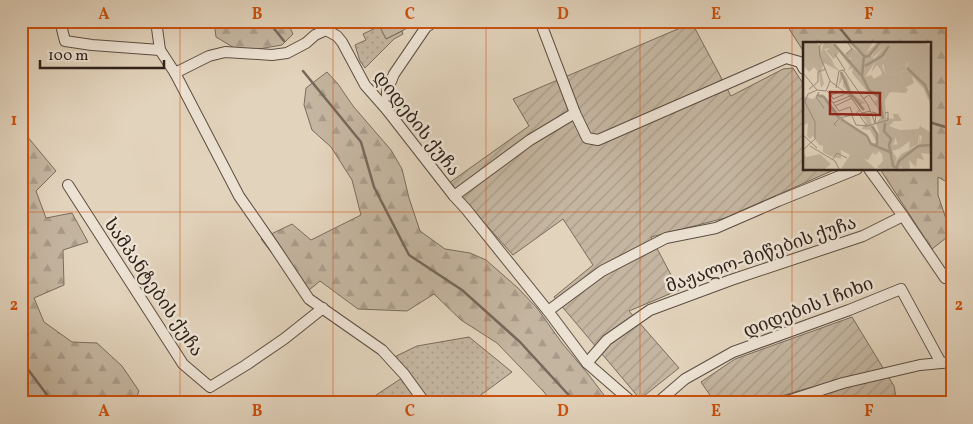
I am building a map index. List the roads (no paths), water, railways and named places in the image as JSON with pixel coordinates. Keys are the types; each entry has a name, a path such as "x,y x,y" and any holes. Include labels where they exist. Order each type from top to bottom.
{"street":[{"path":"60,21 65,41 160,50"},
{"path":"156,21 160,50 175,73 239,196 309,299 382,350 404,374 426,403"},
{"path":"540,21 575,113 587,138 598,140 786,58 800,62 803,67"},
{"path":"387,110 387,92 394,74 429,23"},
{"name":"დიდების ქუჩა","path":"175,73 209,56 225,52 272,55 287,53 326,30 337,36 364,85 387,110 548,311 587,363 633,403"},
{"path":"454,196 530,140 575,113"},
{"path":"548,311 602,271 666,238 716,228 855,170"},
{"path":"870,170 945,278"},
{"name":"სამპანტების ქუჩა","path":"68,185 183,364 210,387 284,339 323,308"},
{"name":"მაჟალო-მიწების ქუჩა","path":"587,363 607,340 650,310 731,280 863,236 903,216"},
{"name":"დიდების I ჩიხი","path":"657,403 685,379 733,352 901,289 946,362"},
{"path":"781,403 843,383 920,365 946,362"}],"waterway":[{"path":"268,21 284,41"},
{"path":"834,21 851,42"},
{"path":"303,71 361,142 374,187 409,255 462,290 520,342 576,403"},
{"path":"930,122 952,129"},
{"path":"21,360 53,403"}]}
